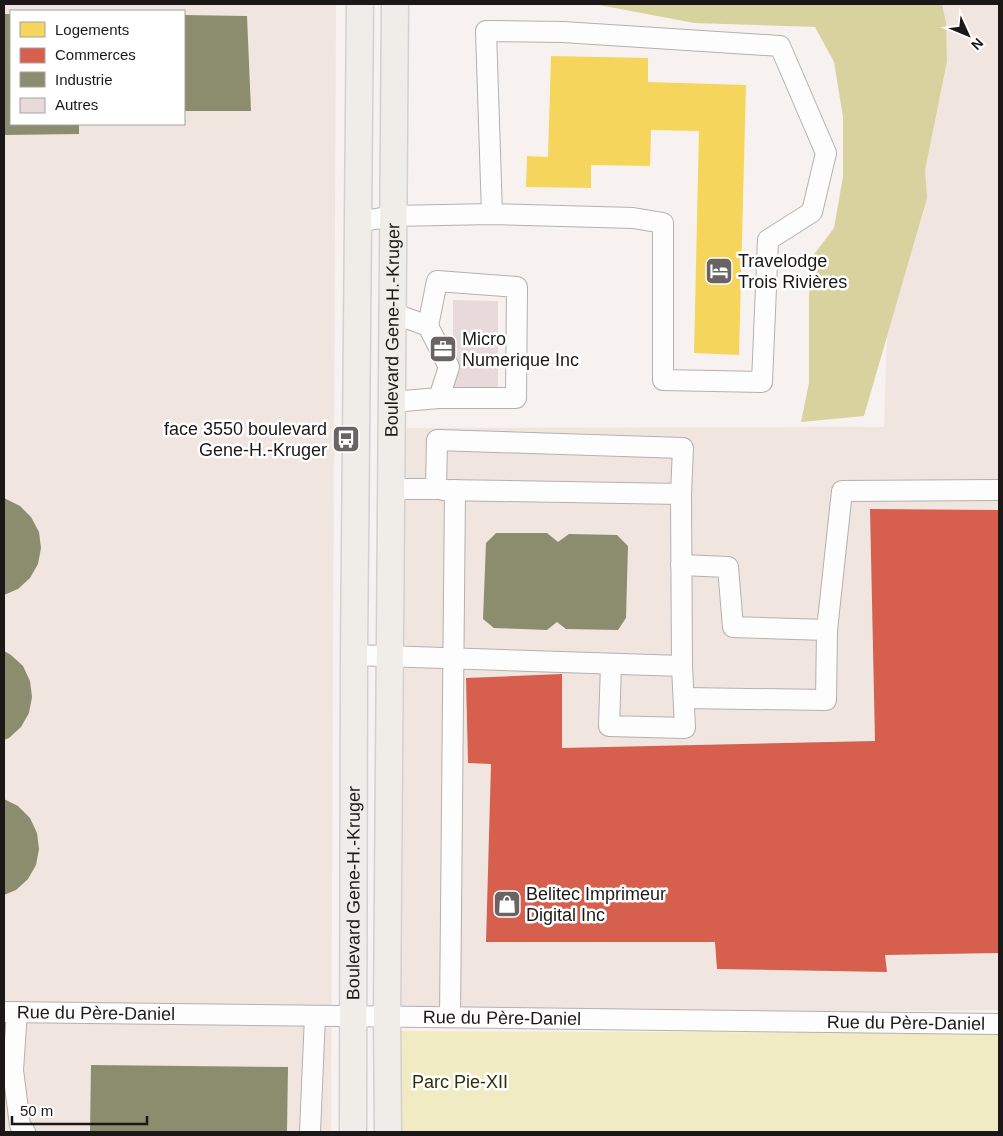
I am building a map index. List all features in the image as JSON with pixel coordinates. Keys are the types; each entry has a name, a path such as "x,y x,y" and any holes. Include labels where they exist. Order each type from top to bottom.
{"main road":[{"name":"Boulevard Gene-H.-Kruger","path":"353,1132 354,655 360,4"},
{"name":"Boulevard Gene-H.-Kruger","path":"388,1132 387,1016 395,4"}],"street":[{"path":"358,222 393,216 492,214 633,218 663,222 663,380 762,382 768,240 812,212 826,153 780,46 563,32 486,31 492,214"},
{"path":"392,402 439,398 516,398 517,286 437,281 428,326 449,368 439,398"},
{"path":"392,313 428,326"},
{"path":"450,1017 454,658 446,490 437,440 683,448 681,565 685,728 609,726 611,664"},
{"path":"391,489 681,494"},
{"path":"684,698 826,700 827,630 842,492 999,490"},
{"path":"681,565 728,567 733,627 827,630"},
{"path":"354,655 682,666"},
{"path":"10,1012 20,1125 25,1132"},
{"name":"Rue du Père-Daniel","path":"10,1012 999,1024"},
{"path":"310,1132 315,1016"}],"shaded area":[{"path":"4,4 336,4 331,1132 4,1132"},
{"path":"594,4 942,4 946,23 947,61 925,170 927,198 864,416 801,422 809,383 809,261 834,228 843,177 843,117 834,62 815,27 694,23"},
{"path":"898,4 999,4 999,1010 387,1015 396,428 884,427"}],"green space":[{"name":"Parc Pie-XII","path":"383,1031 999,1033 999,1132 382,1132"}],"building: Logements":[{"name":"Travelodge Trois Rivières","path":"551,56 648,58 648,82 746,85 739,355 694,353 699,131 651,130 650,166 591,165 591,188 526,187 527,156 548,157"}],"building: Commerces":[{"path":"870,509 999,510 999,953 885,955 887,972 717,969 715,942 486,942 491,764 468,763 466,678 562,674 562,748 875,741"}],"building: Industrie":[{"path":"4,14 10,14 10,125 79,125 79,134 4,135"},
{"path":"185,15 247,16 251,111 185,111"},
{"path":"4,498 20,506 31,517 39,532 41,548 38,564 30,578 18,589 4,595"},
{"path":"496,533 547,533 558,542 569,534 617,535 628,546 626,618 618,630 566,629 557,622 547,630 494,628 483,619 486,543"},
{"path":"4,651 23,666 30,681 32,697 29,713 21,727 4,740"},
{"path":"4,799 18,806 30,818 37,833 39,849 36,865 28,879 16,890 4,895"},
{"path":"91,1065 288,1067 287,1132 90,1132"}],"building: Autres":[{"path":"453,300 498,301 498,387 453,387"}],"place":[{"name":"Travelodge Trois Rivières","path":"719,271"},
{"name":"Micro Numerique Inc","path":"443,349"},
{"name":"face 3550 boulevard Gene-H.-Kruger","path":"346,439"},
{"name":"Belitec Imprimeur Digital Inc","path":"507,904"}]}
